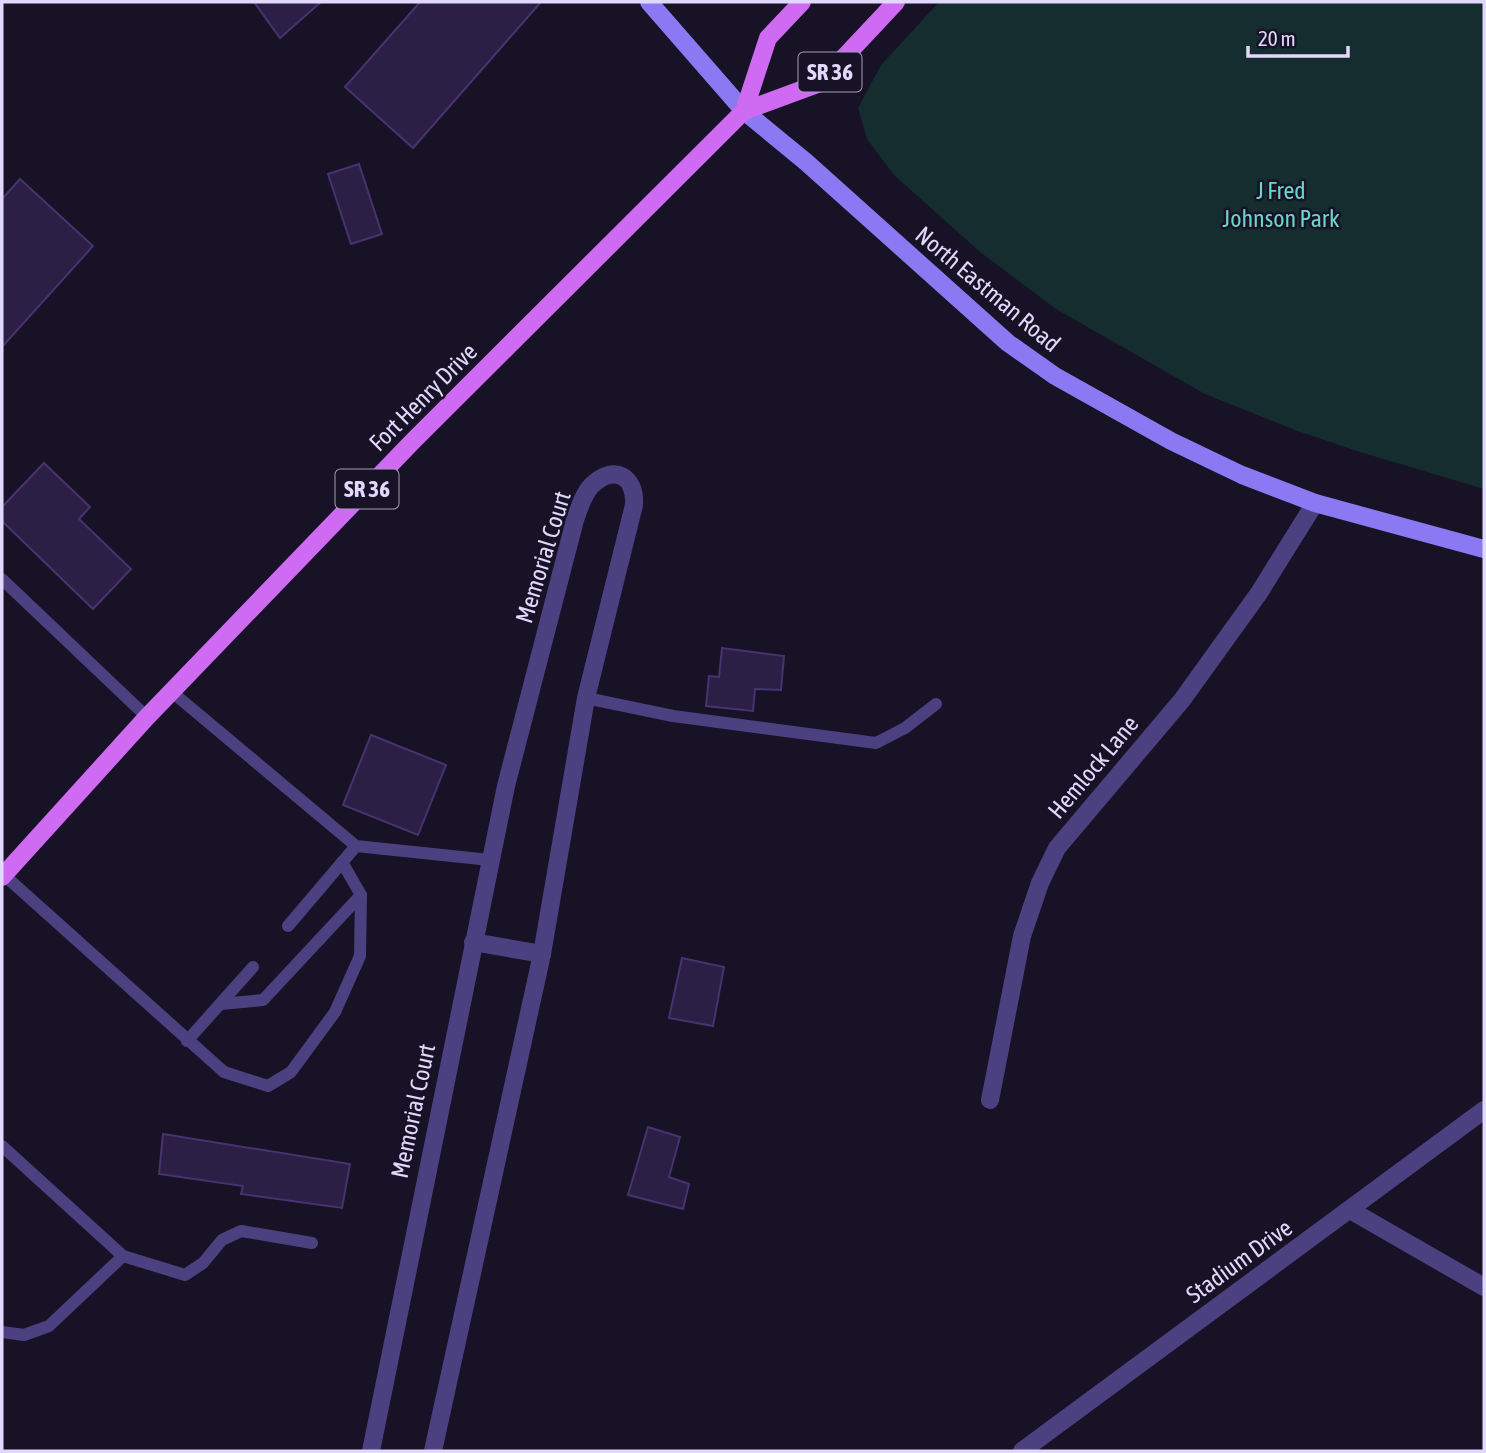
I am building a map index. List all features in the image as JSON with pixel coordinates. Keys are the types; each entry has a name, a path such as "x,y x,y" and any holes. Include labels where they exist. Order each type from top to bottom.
{"main road":[{"name":"North Eastman Road","path":"649,2 744,111 806,162 1008,343 1055,376 1171,441 1242,475 1315,503 1484,549"},
{"name":"Fort Henry Drive","path":"744,111 768,38 802,2"},
{"name":"Fort Henry Drive","path":"3,876 147,717 413,441 744,111 820,83 896,2"}],"street":[{"name":"Memorial Court","path":"371,1451 506,786 575,520 591,486 613,473 622,475 631,484 635,494 634,505 586,698 541,954 433,1451"},
{"name":"Hemlock Lane","path":"990,1100 1021,936 1040,883 1057,848 1182,700 1259,593 1315,503"},
{"path":"473,942 541,954"},
{"name":"Stadium Drive","path":"1022,1451 1484,1110"},
{"path":"1350,1210 1484,1287"}],"lane":[{"path":"2,579 147,717"},
{"path":"172,692 356,846 490,860"},
{"path":"586,698 673,716 876,743 905,728 936,704"},
{"path":"288,926 356,846"},
{"path":"3,876 224,1072 268,1086 292,1072 335,1012 360,956 361,895 342,862"},
{"path":"220,1004 263,1000 361,895"},
{"path":"187,1041 253,967"},
{"path":"2,1146 123,1256 185,1275 203,1264 222,1240 241,1231 312,1243"},
{"path":"2,1332 24,1335 49,1326 123,1256"}],"green space":[{"name":"J Fred Johnson Park","path":"939,2 1484,2 1484,489 1295,430 1205,394 1056,309 980,252 894,175 867,139 858,108 881,65"}],"building":[{"path":"254,2 321,2 280,38"},
{"path":"420,2 541,2 413,148 345,87"},
{"path":"359,164 382,234 351,244 328,174"},
{"path":"20,179 93,246 2,347 2,199"},
{"path":"44,463 90,507 79,519 131,569 93,609 2,521 2,507"},
{"path":"722,648 784,656 781,690 755,689 753,711 706,706 709,676 719,677"},
{"path":"371,735 446,765 418,835 343,805"},
{"path":"682,958 724,967 713,1026 669,1018"},
{"path":"648,1127 680,1137 669,1177 689,1184 683,1209 628,1195"},
{"path":"163,1134 350,1164 342,1208 241,1194 243,1186 159,1174"}]}
